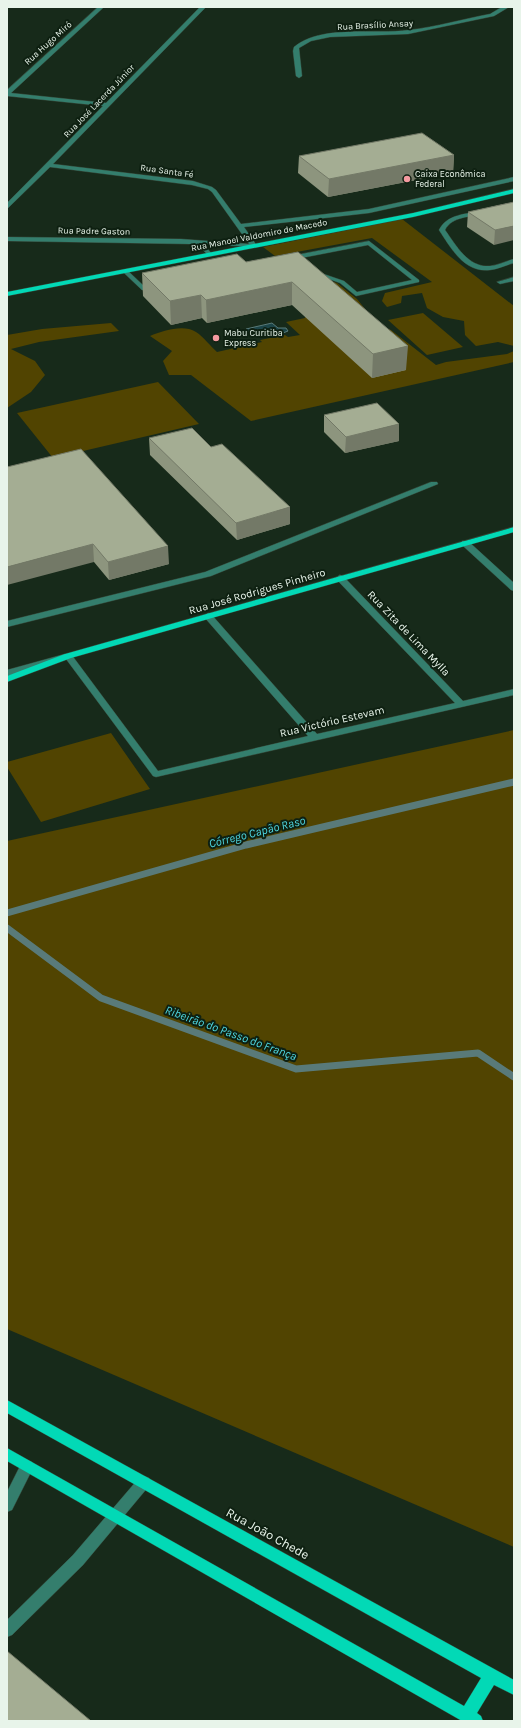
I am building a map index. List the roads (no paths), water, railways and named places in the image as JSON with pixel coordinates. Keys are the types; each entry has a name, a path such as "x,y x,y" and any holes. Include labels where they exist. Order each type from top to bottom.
{"main road":[{"name":"Rua Manoel Valdomiro de Macedo","path":"7,294 431,211 514,192"},
{"name":"Rua José Rodrigues Pinheiro","path":"7,679 68,656 514,529"},
{"name":"Rua João Chede","path":"7,1406 514,1688"},
{"path":"7,1454 471,1718 491,1675"}],"street":[{"name":"Rua Hugo Miró","path":"7,93 100,7"},
{"name":"Rua José Lacerda Júnior","path":"7,207 203,7"},
{"name":"Rua Brasílio Ansay","path":"298,76 297,47 309,40 330,35 408,32 492,15 506,7"},
{"path":"7,93 107,105"},
{"name":"Rua Santa Fé","path":"48,165 202,185 214,191 254,246"},
{"path":"240,226 369,211 514,179"},
{"path":"492,210 448,221 442,230 464,261 474,267 485,268 514,261"},
{"name":"Rua Padre Gaston","path":"7,239 181,241 254,246"},
{"name":"Rua Padre Gaston","path":"181,241 199,245 203,247 208,254"},
{"path":"283,260 297,257 369,243 417,281 356,294 342,282 314,273 297,257"},
{"path":"125,271 144,289"},
{"path":"500,282 514,279"},
{"path":"7,624 208,574 434,484"},
{"path":"465,543 514,588"},
{"name":"Rua Zita de Lima Mylla","path":"340,578 461,704"},
{"path":"208,616 315,738"},
{"path":"7,673 68,656"},
{"name":"Rua Victório Estevam","path":"68,656 156,774 514,692"},
{"path":"7,1506 27,1466"},
{"path":"7,1630 78,1560 144,1482"}],"water":[{"path":"272,323 278,328 286,328 288,331 283,333 276,330 252,335 246,329"}],"waterway":[{"name":"Córrego Capão Raso","path":"7,913 246,845 514,782"},
{"name":"Ribeirão do Passo do França","path":"7,928 101,998 296,1069 478,1053 514,1077"}],"place":[{"name":"Caixa Econômica Federal","path":"407,179"},
{"name":"Mabu Curitiba Express","path":"216,338"}]}
